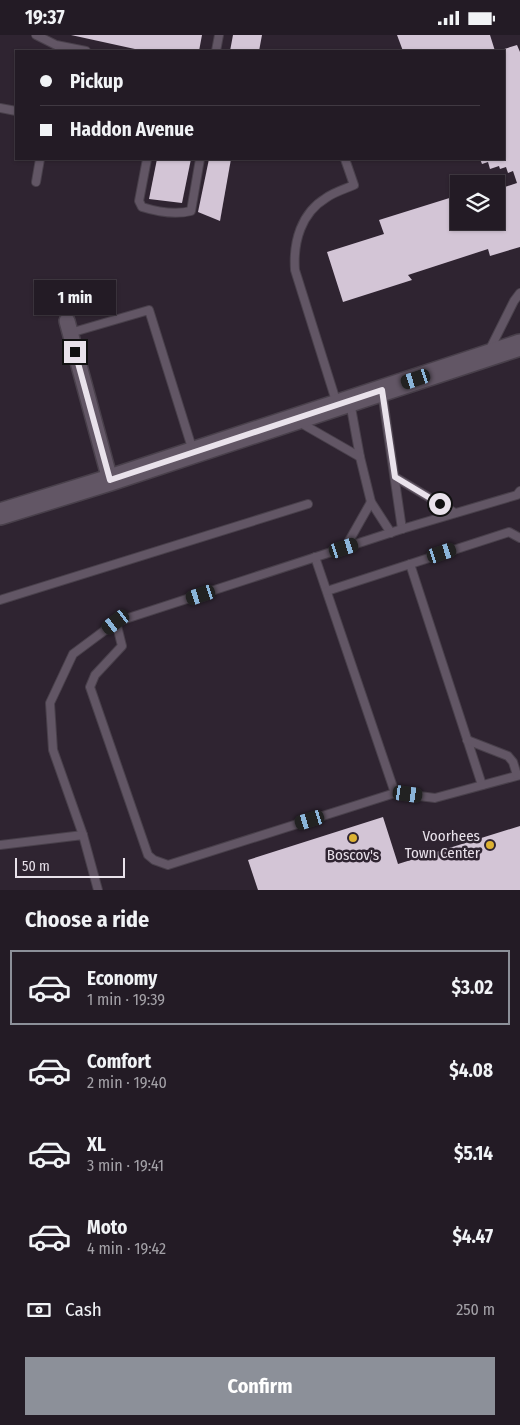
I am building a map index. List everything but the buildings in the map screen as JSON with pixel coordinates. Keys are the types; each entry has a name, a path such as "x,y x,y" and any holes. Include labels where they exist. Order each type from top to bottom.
{"main road":[{"path":"0,514 110,480 520,345"}],"street":[{"path":"68,327 110,480"}],"lane":[{"path":"36,35 56,45 81,50"},
{"path":"216,50 219,35"},
{"path":"0,108 15,111"},
{"path":"36,182 40,160"},
{"path":"147,160 139,201 142,207 180,214 191,211 200,160"},
{"path":"345,160 354,185 330,195 314,207 298,232 294,270 343,403 360,457 371,502 391,533"},
{"path":"486,356 520,293"},
{"path":"68,327 149,310 194,452"},
{"path":"382,390 402,529"},
{"path":"294,419 360,457"},
{"path":"395,477 455,513"},
{"path":"98,890 83,835 53,751 50,703 73,655 116,622 402,529 519,494"},
{"path":"344,548 371,502"},
{"path":"0,600 308,504"},
{"path":"327,591 509,532 520,538"},
{"path":"315,557 395,793"},
{"path":"410,564 482,785"},
{"path":"116,622 122,646 94,675 90,687 148,855 154,860 168,865 395,793 435,798 518,775 513,762 508,756 467,740"},
{"path":"0,845 83,835"}],"place":[{"name":"Boscov's","path":"353,838"},
{"name":"Voorhees Town Center","path":"490,845"}],"route":[{"path":"75,352 110,480 382,390 395,477 440,504"}]}
